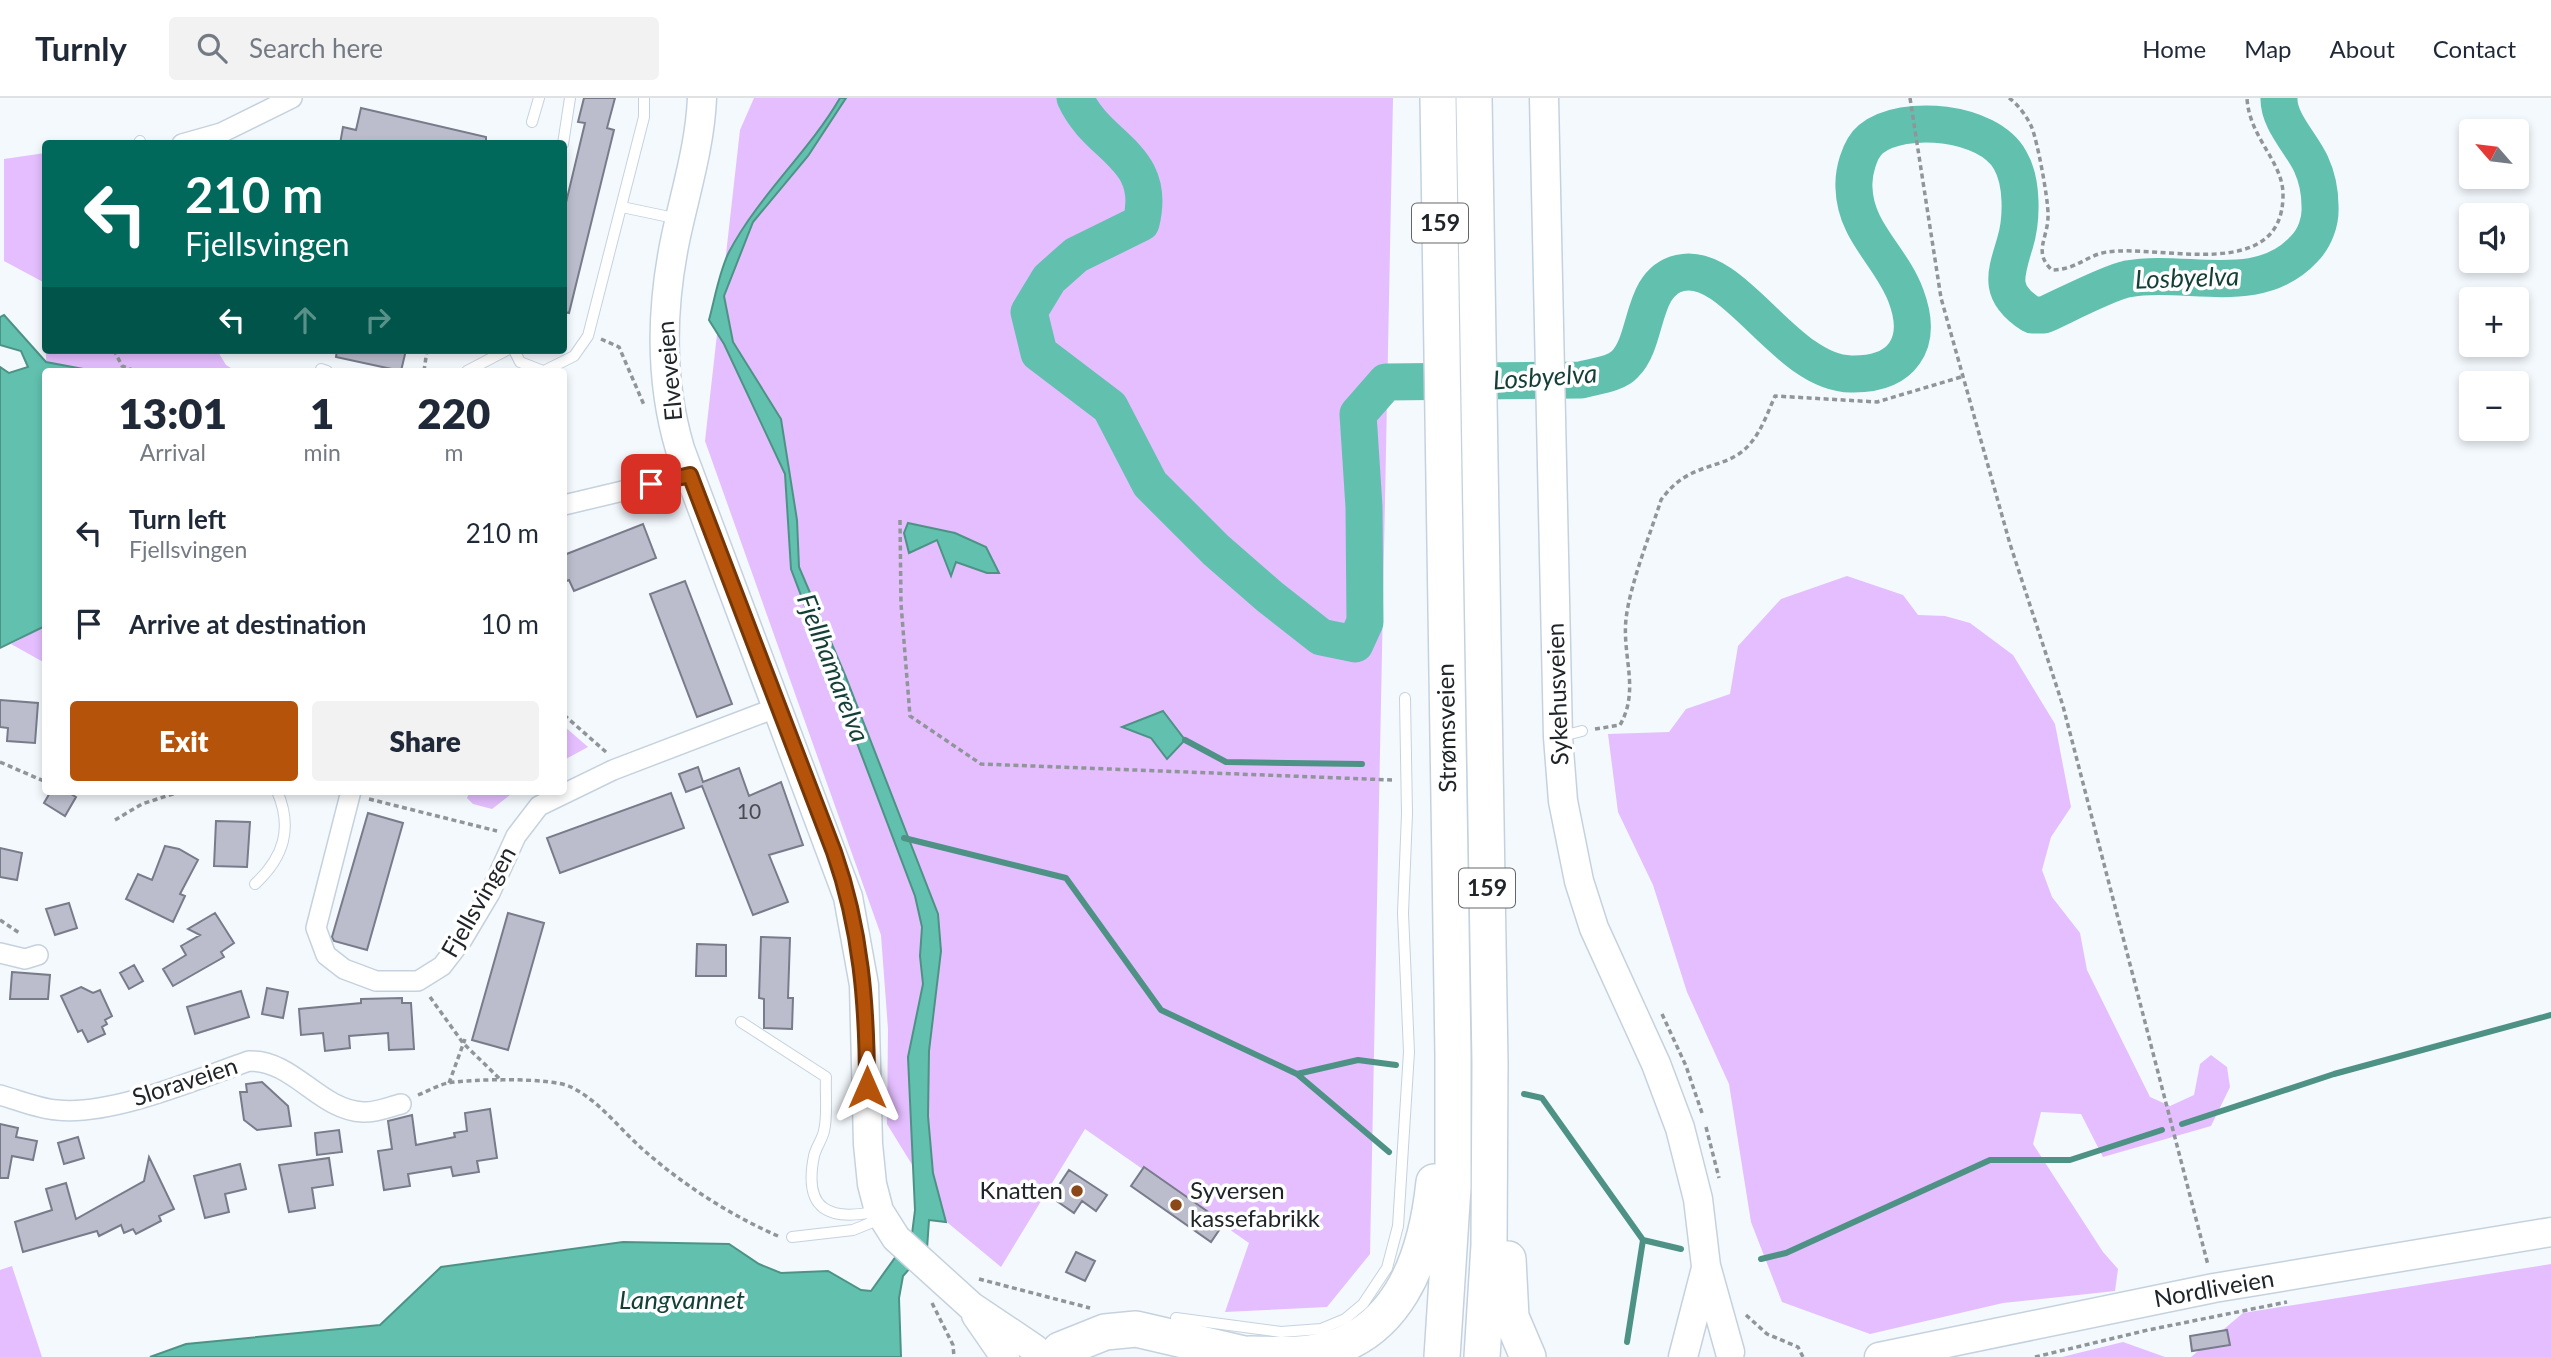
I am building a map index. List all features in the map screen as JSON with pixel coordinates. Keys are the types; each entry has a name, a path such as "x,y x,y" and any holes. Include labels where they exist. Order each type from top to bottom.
{"highway":[{"name":"Strømsveien","path":"1438,98 1453,1187 1442,1357"},
{"name":"Strømsveien","path":"1474,98 1491,1140 1482,1357"},
{"path":"1482,540 1500,755 1511,1317 1528,1357"},
{"path":"1047,1353 1090,1336 1120,1329 1170,1327 1254,1356 1309,1353 1357,1337 1387,1315 1412,1277 1423,1246 1438,1148 1437,1049 1446,664"},
{"path":"1095,1357 1170,1327"}],"main road":[{"name":"Elveveien","path":"702,98 696,145 667,281 664,349 670,413 690,475 834,852 856,927 866,1010 869,1164 886,1222"},
{"name":"Sykehusveien","path":"1544,98 1550,412 1570,734 1563,801 1579,881 1594,928 1651,1051 1680,1128 1698,1199 1706,1266 1734,1355"},
{"path":"886,1222 931,1281 1047,1353"},
{"name":"Nordliveien","path":"1879,1357 2214,1288 2551,1232"},
{"name":"Sykehusveien","path":"1684,1357 1706,1266"},
{"path":"971,1306 1005,1357"},
{"path":"1684,1357 1710,1348 1734,1355"}],"street":[{"path":"196,140 221,133 292,98"},
{"path":"567,504 690,475"},
{"name":"Fjellsvingen","path":"567,792 613,770 778,707"},
{"path":"350,795 316,928 326,955 344,969 376,981 400,984 418,981"},
{"name":"Fjellsvingen","path":"418,981 442,966 462,940 490,894 516,836 539,806 562,795"},
{"path":"0,953 25,959 38,955"},
{"name":"Sloraveien","path":"0,1095 58,1111 108,1106 175,1087 249,1061 260,1061 275,1063 334,1104 362,1112 401,1104"}],"lane":[{"path":"532,122 539,98"},
{"path":"564,140 570,98"},
{"path":"550,368 574,356 589,336 644,117 643,98"},
{"path":"622,207 680,219"},
{"path":"473,368 499,354"},
{"path":"1170,1327 1281,1332 1321,1329 1345,1319 1363,1304 1387,1268 1398,1226 1408,1093 1409,1052 1403,913 1405,698"},
{"path":"255,884 276,859 287,834 283,804 279,795"},
{"path":"741,1022 826,1077 824,1132 815,1153 811,1173 813,1198 820,1205 842,1215 886,1222"},
{"path":"792,1237 853,1230 886,1222"}],"path":[{"path":"1910,98 1941,298 1961,377 2063,706 2214,1288"},
{"path":"2009,98 2016,103 2032,128 2049,216 2041,248 2043,261 2052,270 2068,270 2106,252 2219,254 2245,250 2267,238 2280,219 2283,195 2280,174 2262,146 2248,116 2247,98"},
{"path":"589,336 619,347 636,381 645,408"},
{"path":"116,354 122,366 127,368"},
{"path":"1570,734 1620,725 1626,714 1632,687 1626,617 1661,499 1673,483 1690,472 1736,456 1750,445 1775,396 1877,402 1961,377"},
{"path":"900,520 901,604 910,716 981,764 1404,780"},
{"path":"567,717 604,748 613,770"},
{"path":"0,762 42,780"},
{"path":"115,820 142,804 170,795"},
{"path":"359,795 516,836"},
{"path":"0,920 21,934"},
{"path":"418,981 464,1041 502,1081"},
{"path":"1658,1007 1696,1094 1721,1185"},
{"path":"449,1083 464,1041"},
{"path":"401,1104 449,1083 542,1080 568,1085 588,1097 648,1154 685,1182 777,1236 792,1237"},
{"path":"954,1357 953,1345 931,1281 960,1274 1065,1303 1100,1309"},
{"path":"2035,1357 2148,1330 2293,1301"},
{"path":"1742,1310 1760,1330 1798,1347 1803,1357"}],"shaded area":[{"path":"754,98 1393,98 1370,1254 1327,1307 1225,1312 1249,1243 1085,1129 1001,1267 948,1223 887,1124 888,1029 881,935 705,441 740,130"},
{"path":"42,154 42,281 4,261 4,159"},
{"path":"46,354 219,354 231,368 78,368 46,362"},
{"path":"1847,576 1903,595 1918,615 1945,616 1970,623 2013,655 2055,724 2071,807 2051,837 2042,870 2052,897 2080,933 2087,970 2150,1097 2170,1106 2194,1095 2200,1064 2211,1055 2227,1067 2230,1087 2211,1126 2103,1157 2081,1114 2041,1112 2033,1144 2103,1252 2118,1269 2115,1291 2003,1303 1870,1334 1782,1302 1751,1222 1729,1084 1687,992 1653,885 1618,812 1608,734 1669,732 1686,709 1730,694 1738,646 1781,599"},
{"path":"42,628 42,661 11,644"},
{"path":"567,729 588,747 567,758"},
{"path":"468,795 510,795 492,809 473,804 467,798"},
{"path":"2551,1264 2551,1357 2191,1357 2243,1313"},
{"path":"12,1266 42,1357 0,1357 0,1270"},
{"path":"2123,1342 2165,1357 2062,1357"}],"water":[{"name":"Langvannet","path":"840,98 846,98 808,156 753,222 724,296 733,342 781,419 797,520 799,567 845,675 938,914 941,951 929,1051 928,1116 933,1173 946,1222 929,1220 927,1249 903,1276 899,1298 901,1357 150,1357 186,1344 380,1325 441,1267 623,1242 729,1244 759,1264 781,1273 828,1271 861,1290 871,1291 912,1234 915,1210 908,1057 923,984 920,956 922,927 915,896 791,569 785,474 724,344 709,320 722,268 741,231"},
{"path":"4,315 46,362 78,368 42,368 42,627 0,648 0,367 9,373 28,367 21,351 0,345 0,317"},
{"path":"908,523 955,533 986,547 999,573 987,573 956,562 951,576 937,540 909,553 904,533"},
{"path":"1163,711 1185,740 1167,759 1151,738 1122,727"}],"building":[{"path":"584,98 615,98 607,128 614,130 569,313 567,198 585,123 578,122"},
{"path":"361,108 486,137 486,140 341,140 343,127 356,130"},
{"path":"336,354 405,354 402,368 387,368 336,357"},
{"path":"643,524 656,558 574,591 569,580 567,581 567,554"},
{"path":"685,581 732,704 697,717 650,594"},
{"path":"0,700 38,703 35,743 7,741 8,728 0,727"},
{"path":"698,767 703,782 739,768 749,796 781,782 803,845 769,855 788,902 753,915 702,786 686,792 679,774"},
{"path":"671,793 684,828 560,873 547,838"},
{"path":"49,795 76,797 65,816 44,803"},
{"path":"368,813 403,823 367,950 334,941 332,937"},
{"path":"216,821 250,822 247,867 214,866"},
{"path":"165,846 179,849 198,860 180,894 185,896 173,922 126,899 138,874 152,880"},
{"path":"0,848 22,853 17,880 0,877"},
{"path":"69,903 77,928 55,935 46,909"},
{"path":"215,913 234,943 221,952 224,957 173,986 163,969 186,955 181,946 200,935 188,929"},
{"path":"508,913 544,923 508,1050 472,1040"},
{"path":"761,937 790,938 788,998 793,998 792,1029 764,1028 764,999 759,998"},
{"path":"697,944 726,945 726,976 696,976"},
{"path":"134,965 143,981 129,989 120,973"},
{"path":"12,972 50,975 48,999 10,999"},
{"path":"81,987 93,993 100,990 112,1016 105,1020 107,1024 102,1027 105,1034 88,1042 82,1030 78,1032 61,996"},
{"path":"267,988 288,992 283,1018 262,1014"},
{"path":"241,991 249,1017 195,1034 187,1007"},
{"path":"402,998 402,1003 411,1003 414,1049 389,1050 388,1033 349,1036 350,1048 325,1051 323,1033 301,1035 299,1009 361,1003 361,999"},
{"path":"262,1082 288,1106 291,1126 257,1130 244,1120 240,1092 247,1092 246,1084"},
{"path":"490,1109 497,1158 477,1161 479,1172 453,1176 451,1167 408,1174 410,1186 384,1190 378,1151 392,1149 388,1121 412,1115 416,1145 455,1137 454,1133 467,1131 465,1113"},
{"path":"0,1124 18,1128 16,1137 37,1141 33,1160 12,1156 8,1178 0,1178"},
{"path":"339,1130 342,1152 317,1155 315,1133"},
{"path":"78,1137 84,1158 64,1164 58,1143"},
{"path":"149,1157 174,1209 159,1216 161,1221 136,1234 133,1229 124,1233 121,1225 99,1236 97,1231 23,1252 15,1222 52,1210 46,1189 66,1183 76,1219 144,1181"},
{"path":"329,1158 333,1185 312,1188 315,1208 289,1212 279,1165"},
{"path":"240,1164 246,1189 225,1194 229,1212 205,1218 194,1176"},
{"name":"Syversen kassefabrikk","path":"1144,1167 1224,1223 1211,1242 1131,1186"},
{"name":"Knatten","path":"1069,1170 1107,1195 1096,1211 1082,1201 1074,1213 1051,1197"},
{"path":"1076,1252 1095,1261 1085,1281 1066,1272"},
{"path":"2227,1330 2230,1345 2192,1351 2190,1336"}],"waterway":[{"name":"Losbyelva","path":"1075,98 1085,115 1134,167 1141,182 1144,200 1141,223 1076,255 1049,279 1029,312 1039,353 1110,407 1150,484 1216,550 1321,637 1355,644 1365,622 1364,507 1358,414 1386,382 1581,380 1610,373 1621,368 1633,354 1651,299 1658,288 1667,279 1680,273 1700,274 1720,283 1804,356 1827,369 1851,374 1884,369 1896,362 1910,342 1911,313 1900,282 1861,218 1856,204 1854,182 1858,162 1867,143 1886,131 1904,126 1945,125 1965,129 1999,147 2010,160 2017,179 2020,212 2007,283 2014,299 2032,315 2044,315 2127,279 2220,279 2265,273 2286,264 2308,245 2314,235 2320,212 2319,190 2313,169 2286,124 2279,98"},
{"path":"1185,740 1226,762 1362,764"},
{"path":"904,838 1066,878 1161,1010 1297,1074 1389,1152"},
{"path":"2182,1124 2334,1074 2551,1015"},
{"path":"1297,1074 1358,1060 1396,1065"},
{"path":"1524,1094 1542,1098 1643,1240 1627,1342"},
{"path":"1761,1259 1786,1253 1990,1160 2070,1160 2162,1130"},
{"path":"1643,1240 1681,1249"}],"place":[{"name":"Knatten","path":"1077,1191"},
{"name":"Syversen kassefabrikk","path":"1176,1205"}],"route":[{"path":"651,484 690,475 834,852 853,916 862,962 867,1087"}],"water label":[{"name":"Fjellhamarelva","path":"833,668"}]}
